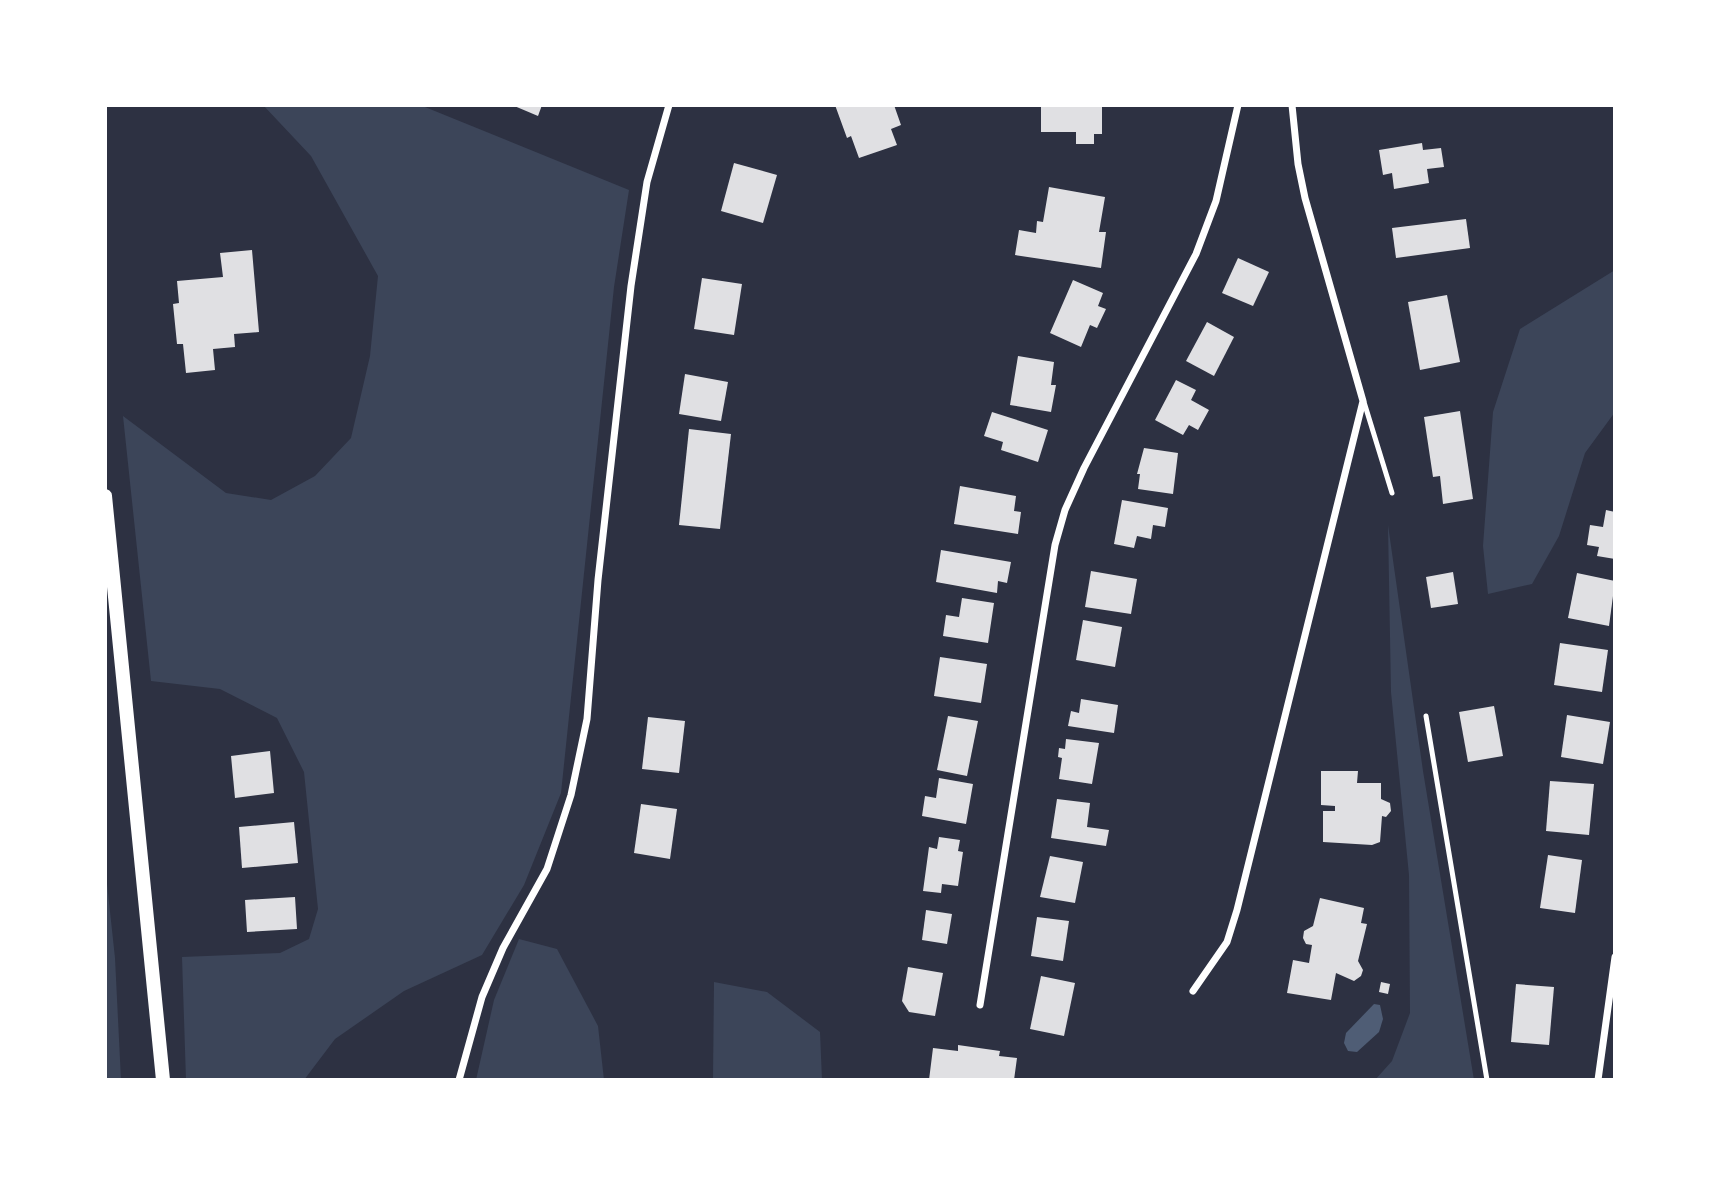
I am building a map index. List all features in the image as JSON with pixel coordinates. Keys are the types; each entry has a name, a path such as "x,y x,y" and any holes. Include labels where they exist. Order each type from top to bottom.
{"main road":[{"path":"105,496 163,1080"}],"street":[{"path":"459,1080 479,1005 503,948 547,869 571,795 587,719 600,567 631,286 648,182 668,105"},
{"path":"980,1004 1055,545 1065,510 1084,468 1196,254 1216,201 1238,105"},
{"path":"1194,991 1227,942 1237,910 1363,401 1306,198 1298,164 1292,105"},
{"path":"1598,1080 1615,957"}],"lane":[{"path":"1363,401 1392,493"},
{"path":"1426,716 1487,1080"}],"shaded area":[{"path":"263,105 420,105 629,190 614,287 561,793 524,885 482,955 404,991 335,1039 304,1080 186,1080 182,957 280,953 309,939 318,909 304,772 277,718 220,689 151,681 123,416 226,493 271,500 315,476 351,438 370,356 378,276 311,156"},
{"path":"1615,270 1615,412 1585,453 1559,536 1532,584 1488,594 1483,546 1493,412 1520,329"},
{"path":"1388,525 1423,771 1474,1080 1375,1080 1392,1061 1410,1013 1409,875 1391,692"},
{"path":"105,865 115,958 121,1080 105,1080"},
{"path":"519,939 557,949 598,1026 604,1080 476,1080 494,1000"},
{"path":"714,982 767,992 820,1032 822,1080 713,1080"},
{"path":"1374,1004 1380,1005 1383,1019 1379,1032 1357,1052 1348,1051 1344,1043 1346,1033"}],"building":[{"path":"512,105 542,105 538,116"},
{"path":"835,105 894,105 901,125 891,129 897,145 859,158 851,136 847,138"},
{"path":"1041,105 1102,105 1102,134 1094,134 1094,144 1076,144 1076,132 1041,132"},
{"path":"1422,143 1423,150 1441,148 1444,167 1427,169 1429,183 1394,189 1392,173 1383,175 1379,150"},
{"path":"734,163 777,175 763,223 721,211"},
{"path":"1049,187 1105,197 1099,232 1106,232 1101,268 1015,255 1019,230 1036,233 1037,221 1043,222"},
{"path":"1466,219 1470,248 1396,258 1392,228"},
{"path":"252,250 259,332 234,334 235,347 213,349 215,370 186,373 183,344 177,344 173,304 179,303 177,281 223,277 220,253"},
{"path":"1238,258 1269,272 1253,306 1222,293"},
{"path":"702,278 742,284 734,335 694,329"},
{"path":"1073,280 1103,293 1098,306 1106,309 1097,328 1090,325 1081,347 1050,333"},
{"path":"1447,295 1460,362 1420,370 1408,302"},
{"path":"1207,322 1234,337 1214,376 1186,361"},
{"path":"1018,356 1054,362 1051,385 1056,385 1051,412 1010,405"},
{"path":"685,374 728,382 721,421 679,414"},
{"path":"1176,380 1196,390 1191,400 1209,410 1198,430 1189,425 1183,435 1155,420"},
{"path":"1460,411 1473,499 1443,504 1440,476 1433,477 1424,417"},
{"path":"992,412 1048,430 1038,462 1001,450 1003,442 984,436"},
{"path":"689,429 731,434 720,529 679,525"},
{"path":"1144,448 1178,453 1173,494 1138,489 1140,474 1137,474"},
{"path":"960,486 1016,496 1014,511 1021,512 1018,534 954,524"},
{"path":"1122,500 1168,508 1165,527 1153,525 1151,539 1137,536 1134,548 1114,544"},
{"path":"1606,510 1615,512 1615,559 1597,556 1599,547 1587,545 1590,525 1603,527"},
{"path":"941,550 1011,562 1007,583 998,581 997,593 936,582"},
{"path":"1091,571 1137,579 1131,614 1085,607"},
{"path":"1453,572 1458,604 1431,608 1426,577"},
{"path":"1577,573 1615,581 1609,626 1568,618"},
{"path":"962,598 994,603 988,643 943,636 946,615 959,617"},
{"path":"1083,620 1122,627 1115,667 1076,660"},
{"path":"1560,643 1608,650 1602,692 1554,685"},
{"path":"940,657 987,664 981,703 934,696"},
{"path":"1081,699 1118,705 1114,733 1068,726 1071,711 1079,713"},
{"path":"1494,706 1503,756 1468,762 1459,712"},
{"path":"1567,715 1610,722 1603,764 1561,757"},
{"path":"948,716 978,721 967,776 937,770"},
{"path":"648,717 685,721 679,773 642,769"},
{"path":"1066,739 1099,743 1092,784 1059,779 1062,758 1058,757 1059,748 1065,749"},
{"path":"270,751 274,793 235,798 231,756"},
{"path":"1321,771 1358,771 1357,783 1381,783 1381,799 1390,803 1391,811 1386,817 1382,816 1380,842 1372,845 1323,842 1323,811 1335,811 1335,806 1321,805"},
{"path":"939,778 973,784 966,824 922,816 925,796 936,798"},
{"path":"1550,781 1594,784 1589,835 1546,831"},
{"path":"1057,799 1090,803 1087,827 1109,830 1106,846 1051,838"},
{"path":"641,804 677,809 670,859 634,853"},
{"path":"294,822 298,863 242,868 239,827"},
{"path":"939,837 960,840 958,851 963,852 958,886 942,884 941,893 923,891 929,847 937,849"},
{"path":"1548,855 1582,860 1575,913 1540,908"},
{"path":"1050,856 1083,862 1075,903 1040,897"},
{"path":"295,897 297,929 247,932 245,900"},
{"path":"1320,898 1364,908 1361,923 1367,924 1358,961 1363,970 1361,976 1354,981 1336,973 1331,1000 1287,993 1293,960 1309,963 1312,945 1306,944 1304,931 1313,926"},
{"path":"926,910 952,914 947,944 922,940"},
{"path":"1037,917 1069,921 1063,961 1031,956"},
{"path":"908,967 943,973 935,1016 909,1012 902,1001"},
{"path":"1041,976 1075,983 1064,1036 1030,1029"},
{"path":"1381,982 1390,984 1388,994 1379,992"},
{"path":"1516,984 1554,987 1549,1045 1511,1042"},
{"path":"958,1045 1000,1051 999,1056 1017,1058 1014,1080 929,1080 933,1048 958,1051"}]}
